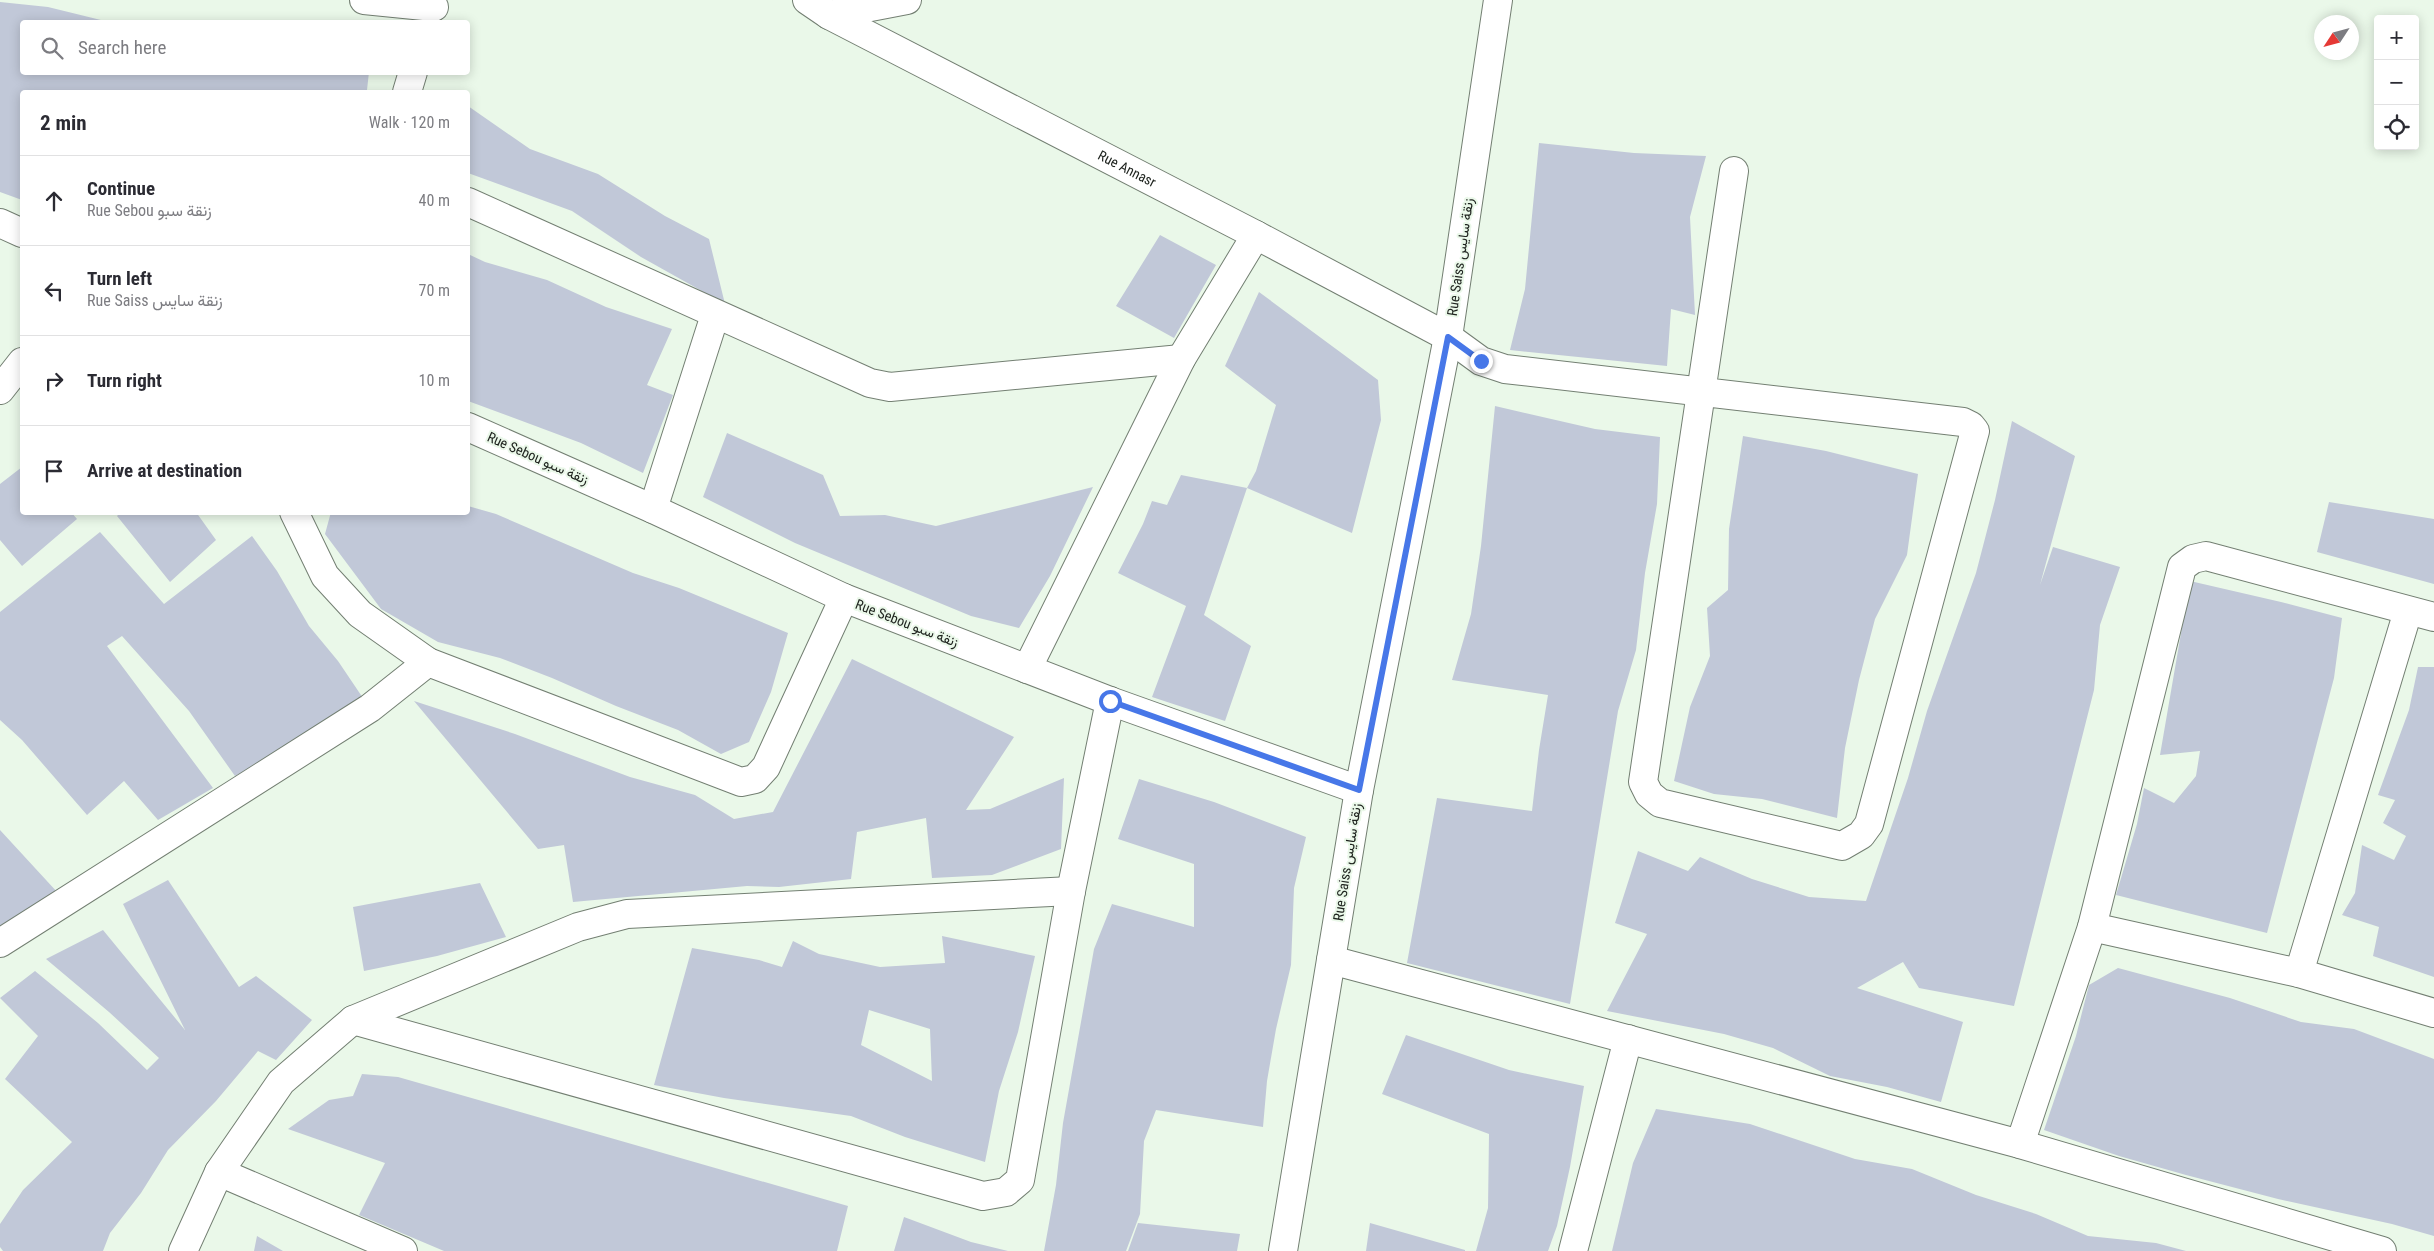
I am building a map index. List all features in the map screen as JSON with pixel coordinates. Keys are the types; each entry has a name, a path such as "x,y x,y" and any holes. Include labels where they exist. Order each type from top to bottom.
{"street":[{"path":"364,0 433,10"},
{"name":"Rue Annasr","path":"807,0 829,15 1256,235 1448,337 1481,361 1504,369 1963,422 1971,426 1975,431 1869,824 1861,835 1842,846 1660,803 1649,794 1643,782 1701,392"},
{"path":"829,15 907,0"},
{"name":"Rue Saiss زنقة سايس","path":"1283,1251 1359,790 1448,337 1498,0"},
{"path":"408,90 412,75"},
{"path":"1701,392 1734,171"},
{"path":"470,203 715,315 870,383 890,387 1181,359"},
{"path":"0,223 20,232"},
{"path":"1027,669 1181,359 1256,235"},
{"path":"653,509 715,315"},
{"path":"0,390 20,365"},
{"name":"Rue Sebou زنقة سبو","path":"470,429 653,509 844,598 1110,701 1359,790"},
{"path":"296,515 326,576 360,614 428,662 742,782 755,778 766,767 844,598"},
{"path":"2020,1144 2092,927 2182,567 2193,560 2206,556 2434,617"},
{"path":"2299,974 2408,611"},
{"path":"0,943 370,708 428,662"},
{"path":"353,1020 983,1196 1006,1192 1020,1180 1071,891 1110,701"},
{"path":"183,1251 219,1172 281,1082 353,1020 578,927 627,914 1071,891"},
{"path":"2092,927 2299,974 2434,1013"},
{"path":"1331,960 2020,1144 2382,1251"},
{"path":"1573,1251 1628,1039"},
{"path":"219,1172 403,1251"}],"building":[{"path":"0,2 48,7 101,20 20,20 20,75 369,75 367,90 20,90 20,199 0,192"},
{"path":"470,107 530,149 598,174 665,216 709,239 725,304 641,257 572,211 470,174"},
{"path":"1539,143 1634,153 1706,156 1690,217 1695,315 1671,309 1667,366 1510,350 1525,289"},
{"path":"1160,235 1216,265 1174,338 1116,306"},
{"path":"470,255 485,262 547,280 606,307 672,329 647,385 673,395 643,473 581,443 470,402"},
{"path":"1259,292 1378,380 1381,420 1352,533 1247,488 1256,471 1276,405 1225,366"},
{"path":"1495,406 1595,429 1660,437 1657,504 1645,573 1636,650 1618,711 1570,1004 1407,963 1437,798 1532,811 1548,695 1452,680 1471,614 1481,546"},
{"path":"2012,421 2075,456 2040,585 2053,547 2120,567 2100,625 2094,690 2014,1006 1919,988 1903,962 1857,988 1963,1022 1941,1102 1887,1087 1830,1076 1773,1048 1724,1034 1607,1011 1647,934 1615,923 1638,851 1688,871 1700,857 1752,879 1809,897 1866,901 1908,778 1927,711 1976,573 1995,500"},
{"path":"727,433 823,475 840,516 885,515 936,526 1093,487 1050,576 1019,628 971,616 860,570 795,543 703,497"},
{"path":"1743,436 1826,451 1918,474 1907,555 1875,619 1859,680 1845,748 1837,818 1762,799 1714,794 1674,781 1690,707 1710,656 1707,608 1728,590 1729,529"},
{"path":"20,469 20,515 74,515 77,519 22,566 0,540 0,484"},
{"path":"1181,475 1247,488 1204,615 1251,646 1225,721 1152,697 1186,606 1118,573 1143,524 1152,501 1167,505"},
{"path":"2329,502 2434,519 2434,584 2317,552"},
{"path":"470,507 496,514 633,573 679,588 788,633 771,692 749,742 721,754 678,730 552,678 500,658 438,642 381,609 325,534 330,515 470,515"},
{"path":"198,515 216,540 170,582 117,516"},
{"path":"100,532 164,604 252,536 277,571 309,626 338,661 367,704 235,776 189,711 122,636 107,646 213,788 158,820 124,781 87,815 22,740 0,720 0,612"},
{"path":"2190,581 2342,618 2334,678 2267,933 2116,895 2137,824 2144,788 2174,803 2196,776 2200,751 2160,755"},
{"path":"852,659 1014,737 966,810 990,809 1064,778 1061,849 992,875 932,878 926,818 857,832 851,879 779,887 747,886 573,902 564,845 538,849 414,701 515,734 630,777 695,795 734,819 773,812"},
{"path":"2418,667 2434,667 2434,977 2373,956 2379,927 2342,915 2355,893 2362,845 2394,860 2406,836 2383,823 2395,800 2378,795 2409,710"},
{"path":"1139,779 1214,802 1306,837 1294,888 1291,965 1276,1029 1267,1081 1263,1127 1156,1110 1144,1141 1140,1214 1126,1251 1044,1251 1056,1185 1063,1123 1094,949 1112,904 1194,927 1194,864 1118,839"},
{"path":"0,830 58,893 0,929"},
{"path":"168,880 239,987 256,976 312,1020 276,1060 258,1051 216,1101 168,1150 141,1193 110,1233 103,1251 3,1251 0,1247 0,1224 23,1190 72,1142 5,1079 38,1036 0,998 35,971 98,1023 147,1070 159,1058 109,1012 46,959 103,930 185,1030 123,904"},
{"path":"480,883 506,937 437,956 364,971 353,907"},
{"path":"942,936 1035,956 1018,1032 999,1091 985,1162 905,1137 851,1116 724,1098 654,1085 692,948 759,960 782,967 793,941 819,954 880,967 945,963","holes":["869,1010 930,1029 932,1081 861,1045"]},
{"path":"2118,968 2230,998 2301,1022 2354,1029 2434,1059 2434,1236 2392,1224 2278,1199 2186,1175 2119,1156 2044,1130 2076,1036 2089,985"},
{"path":"1406,1035 1509,1070 1584,1086 1570,1167 1557,1226 1548,1251 1476,1251 1488,1208 1489,1134 1382,1094"},
{"path":"362,1074 398,1077 848,1206 837,1251 444,1251 359,1215 385,1163 288,1129 329,1100 353,1096"},
{"path":"1656,1109 1750,1124 1855,1159 1912,1169 1976,1195 2036,1214 2088,1236 2156,1243 2186,1251 1612,1251 1633,1163"},
{"path":"904,1217 971,1242 1008,1251 894,1251"},
{"path":"1138,1223 1240,1234 1237,1251 1128,1251"},
{"path":"1370,1223 1465,1250 1465,1251 1366,1251"},
{"path":"257,1236 283,1251 254,1251"}],"route":[{"path":"1110,701 1359,790 1448,337 1481,361"}]}
